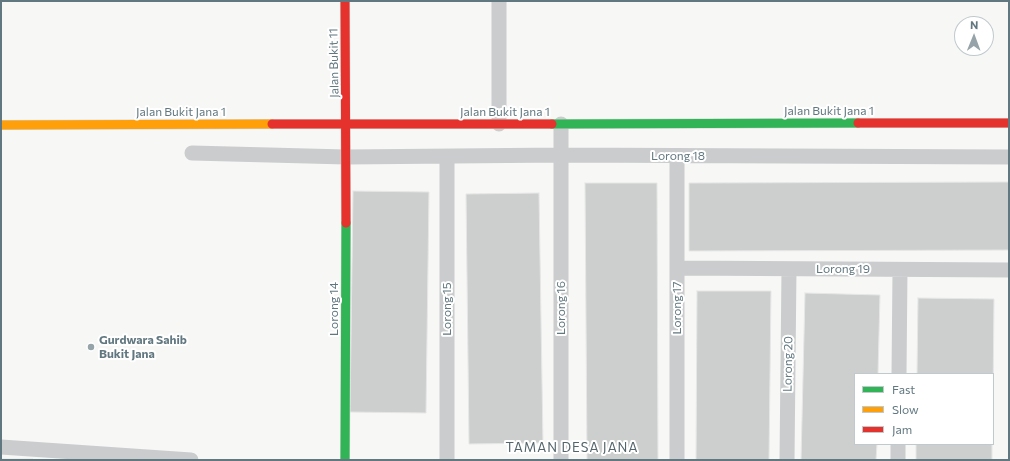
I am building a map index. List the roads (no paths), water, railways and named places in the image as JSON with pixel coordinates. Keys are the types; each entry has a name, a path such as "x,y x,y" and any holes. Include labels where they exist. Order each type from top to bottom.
{"street":[{"name":"Jalan Bukit 11","path":"345,1 347,124 346,157"},
{"path":"499,1 499,124"},
{"name":"Jalan Bukit Jana 1","path":"1,125 1009,123"},
{"name":"Lorong 16","path":"560,460 561,124"},
{"name":"Lorong 18","path":"192,153 346,157 562,155 1009,157"},
{"name":"Lorong 17","path":"676,156 677,460"},
{"name":"Lorong 14","path":"345,460 346,157"},
{"name":"Lorong 15","path":"447,157 448,460"},
{"name":"Lorong 19","path":"677,268 1009,270"},
{"name":"Lorong 20","path":"787,460 789,269"},
{"path":"899,373 900,270"},
{"path":"898,445 898,460"},
{"path":"1,447 56,456 191,460"}],"place":[{"name":"Gurdwara Sahib Bukit Jana","path":"91,347"}],"district":[{"name":"TAMAN DESA JANA","path":"572,448"}]}
